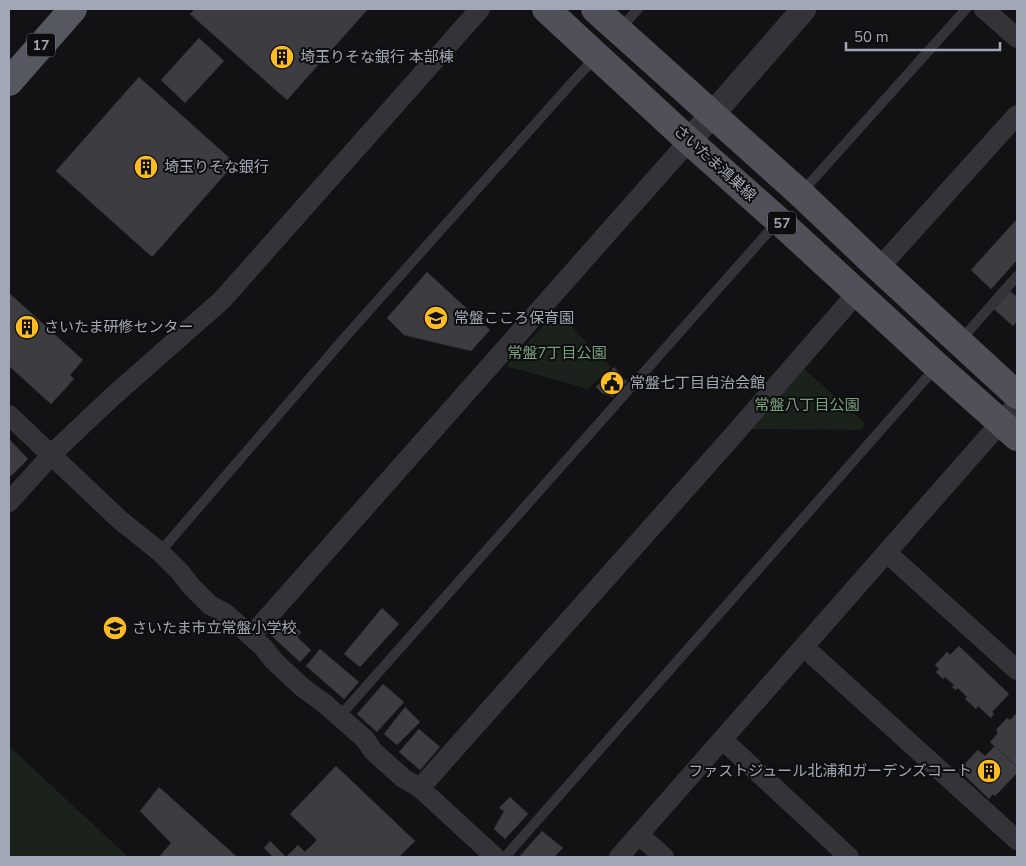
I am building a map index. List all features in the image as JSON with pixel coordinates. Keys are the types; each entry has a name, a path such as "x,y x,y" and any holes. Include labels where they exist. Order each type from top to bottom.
{"highway":[{"name":"17","path":"9,82 73,9"}],"main road":[{"name":"さいたま鴻巣線","path":"546,9 937,366 1012,421"},
{"name":"57","path":"595,9 1017,394"}],"street":[{"path":"9,502 51,455 112,396 222,300 480,9"},
{"path":"251,636 804,9"},
{"path":"984,9 1017,38"},
{"path":"879,268 1017,115"},
{"path":"420,788 730,440 857,293"},
{"path":"9,415 120,520 160,552 210,604 225,612 264,647 274,660 302,687 326,704 365,739 373,751 403,778 420,788 495,857"},
{"path":"619,857 887,553 1012,421"},
{"path":"887,553 1017,670"},
{"path":"804,647 1017,840"},
{"path":"722,740 850,857"},
{"path":"639,835 664,857"}],"lane":[{"path":"618,31 638,9"},
{"path":"800,194 966,9"},
{"path":"160,552 347,335 577,76 597,57"},
{"path":"339,716 779,220"},
{"path":"959,342 1017,276"},
{"path":"505,857 937,366"}],"green space":[{"name":"常盤7丁目公園","path":"556,312 611,367 588,389 506,366"},
{"name":"常盤八丁目公園","path":"804,369 866,424 860,430 752,429"},
{"path":"9,746 128,857 9,857"}],"building":[{"name":"埼玉りそな銀行 本部棟","path":"195,9 368,9 287,100 190,14"},
{"path":"199,38 224,61 185,103 161,80"},
{"name":"埼玉りそな銀行","path":"139,77 235,163 152,257 56,171"},
{"path":"1017,219 1017,260 991,289 971,270"},
{"path":"427,272 490,330 471,351 404,335 387,318"},
{"path":"1010,291 1017,297 1017,321 1013,326 994,309"},
{"name":"さいたま研修センター","path":"9,293 83,360 70,375 74,379 51,404 9,366"},
{"path":"614,367 627,382 613,397 602,393 596,387"},
{"path":"9,439 28,459 11,476 9,473"},
{"path":"382,608 399,624 360,667 344,654"},
{"path":"286,619 301,632 297,637 311,650 300,662 272,636"},
{"path":"959,646 1009,694 992,712 994,714 991,718 978,706 976,709 965,699 967,697 958,688 956,690 952,687 954,685 945,677 943,679 936,672 939,669 935,665 947,652 950,655"},
{"path":"320,649 359,682 344,699 306,666"},
{"path":"383,684 404,702 377,732 357,714"},
{"path":"405,707 420,722 397,745 384,734"},
{"path":"1017,713 1017,767 990,742 998,733 996,730 1007,718 1010,720"},
{"path":"419,729 440,747 420,770 399,752"},
{"name":"ファストジュール北浦和ガーデンズコート","path":"995,746 1017,767 1017,773 995,796 993,794 989,799 959,770 978,750 985,756"},
{"path":"336,766 415,841 399,857 286,857 298,845 305,852 317,840 290,814"},
{"path":"159,787 237,857 161,857 171,843 140,811"},
{"path":"510,797 528,814 505,839 494,829 504,811 499,808"},
{"path":"542,831 563,848 554,857 519,857"},
{"path":"270,841 286,857 273,857 264,848"}],"place":[{"name":"埼玉りそな銀行 本部棟","path":"282,57"},
{"name":"埼玉りそな銀行","path":"146,167"},
{"name":"常盤こころ保育園","path":"436,318"},
{"name":"さいたま研修センター","path":"27,327"},
{"name":"常盤七丁目自治会館","path":"612,383"},
{"name":"さいたま市立常盤小学校","path":"115,628"},
{"name":"ファストジュール北浦和ガーデンズコート","path":"989,771"}]}
